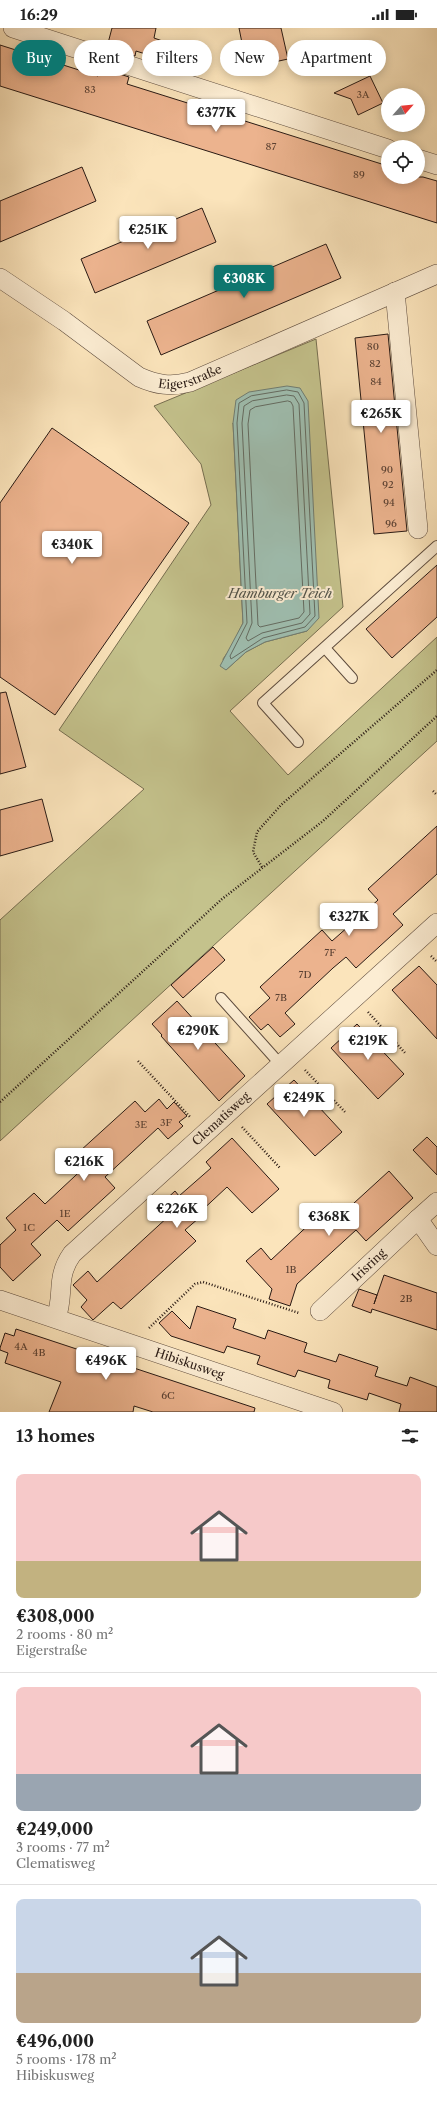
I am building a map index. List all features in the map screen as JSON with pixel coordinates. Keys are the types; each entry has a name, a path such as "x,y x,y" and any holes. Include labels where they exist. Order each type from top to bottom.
{"street":[{"path":"13,28 381,147"},
{"path":"425,161 437,165"},
{"name":"Eigerstraße","path":"0,278 64,322 139,377 153,383 177,385 190,382 437,274"},
{"path":"396,292 418,529"},
{"name":"Clematisweg","path":"56,1318 60,1308 60,1286 62,1274 66,1263 72,1254 437,923"},
{"name":"Irisring","path":"320,1311 437,1202"},
{"path":"418,1219 437,1246"},
{"name":"Hibiskusweg","path":"0,1300 333,1412"}],"lane":[{"path":"298,742 263,703 437,546"},
{"path":"325,648 352,678"},
{"path":"221,998 286,1060"}],"path":[{"path":"262,867 253,852 257,832 281,805 437,670"},
{"path":"0,1102 222,899 323,821 437,716"},
{"path":"434,791 437,795"},
{"path":"354,997 406,1054"},
{"path":"286,1060 346,1113"},
{"path":"138,1061 205,1134"},
{"path":"228,1112 280,1168"},
{"path":"135,1346 137,1338 195,1284 203,1282 308,1316 314,1316 320,1311"}],"shaded area":[{"path":"316,339 343,607 230,711 288,775 437,637 437,741 0,1141 0,920 144,789 59,730 211,505 201,464 154,406","holes":["233,423 307,631 265,642 246,652 226,670 223,659 232,646 243,623"]}],"water":[{"name":"Hamburger Teich","path":"287,386 300,388 308,401 319,618 307,631 265,642 246,652 226,670 220,666 243,623 233,423 236,400 249,392"}],"building":[{"path":"112,28 156,28 154,38 160,40 142,40 142,53 136,51 135,56 134,40 109,40"},
{"path":"239,28 281,28 287,59 279,61 279,40 241,40"},
{"path":"0,45 12,49 12,76 66,76 66,66 74,68 74,76 126,76 129,77 127,84 381,164 381,184 425,184 425,178 437,181 437,223 0,86"},
{"path":"370,76 381,99 381,104 358,115 351,99 334,93"},
{"path":"82,167 96,201 0,242 0,201"},
{"path":"202,208 216,242 95,293 81,259"},
{"path":"326,244 341,278 161,355 147,321"},
{"path":"388,334 407,531 374,534 355,338"},
{"path":"52,428 189,523 55,715 0,677 0,503"},
{"path":"437,565 437,617 392,658 366,629"},
{"path":"6,692 26,767 0,774 0,693"},
{"path":"42,799 53,841 0,856 0,810"},
{"path":"437,826 437,874 393,914 403,925 356,968 346,957 333,968 285,1013 295,1024 280,1037 268,1024 261,1030 249,1017 270,998 260,987 322,930 332,941 378,900 368,889"},
{"path":"213,947 225,960 183,998 171,985"},
{"path":"419,966 437,985 437,1039 392,990"},
{"path":"177,1001 245,1076 219,1101 152,1024"},
{"path":"357,1024 404,1074 378,1099 331,1048"},
{"path":"294,1080 342,1132 315,1156 267,1104"},
{"path":"159,1099 167,1109 174,1102 187,1116 179,1122 183,1126 168,1139 158,1128 105,1177 115,1188 68,1231 57,1220 31,1244 41,1255 13,1281 0,1267 0,1245 16,1230 6,1218 34,1193 45,1204 90,1162 80,1151 135,1101 145,1112"},
{"path":"427,1137 437,1147 437,1175 413,1150"},
{"path":"232,1138 279,1189 252,1213 227,1187 197,1215 199,1218 185,1230 196,1241 121,1309 113,1302 93,1320 81,1307 87,1300 73,1285 88,1271 97,1282 170,1215 161,1204 175,1191 179,1196 211,1168 206,1162"},
{"path":"389,1171 413,1198 366,1241 356,1230 297,1284 290,1306 269,1299 272,1289 246,1261 261,1248 271,1260 332,1203 342,1214"},
{"path":"384,1275 437,1293 437,1330 372,1309 371,1313 352,1306 359,1289 377,1295 374,1304"},
{"path":"197,1306 236,1319 233,1328 265,1339 268,1330 307,1343 304,1352 336,1362 339,1354 378,1367 375,1376 407,1386 410,1377 437,1387 437,1412 399,1412 401,1404 369,1393 367,1400 328,1388 330,1380 298,1370 295,1377 257,1364 260,1356 227,1346 224,1353 171,1336 159,1323 172,1311 190,1329"},
{"path":"16,1329 255,1408 254,1412 153,1412 134,1406 133,1412 49,1412 61,1382 5,1363 8,1353 0,1350 0,1348 5,1333 14,1336"}]}
